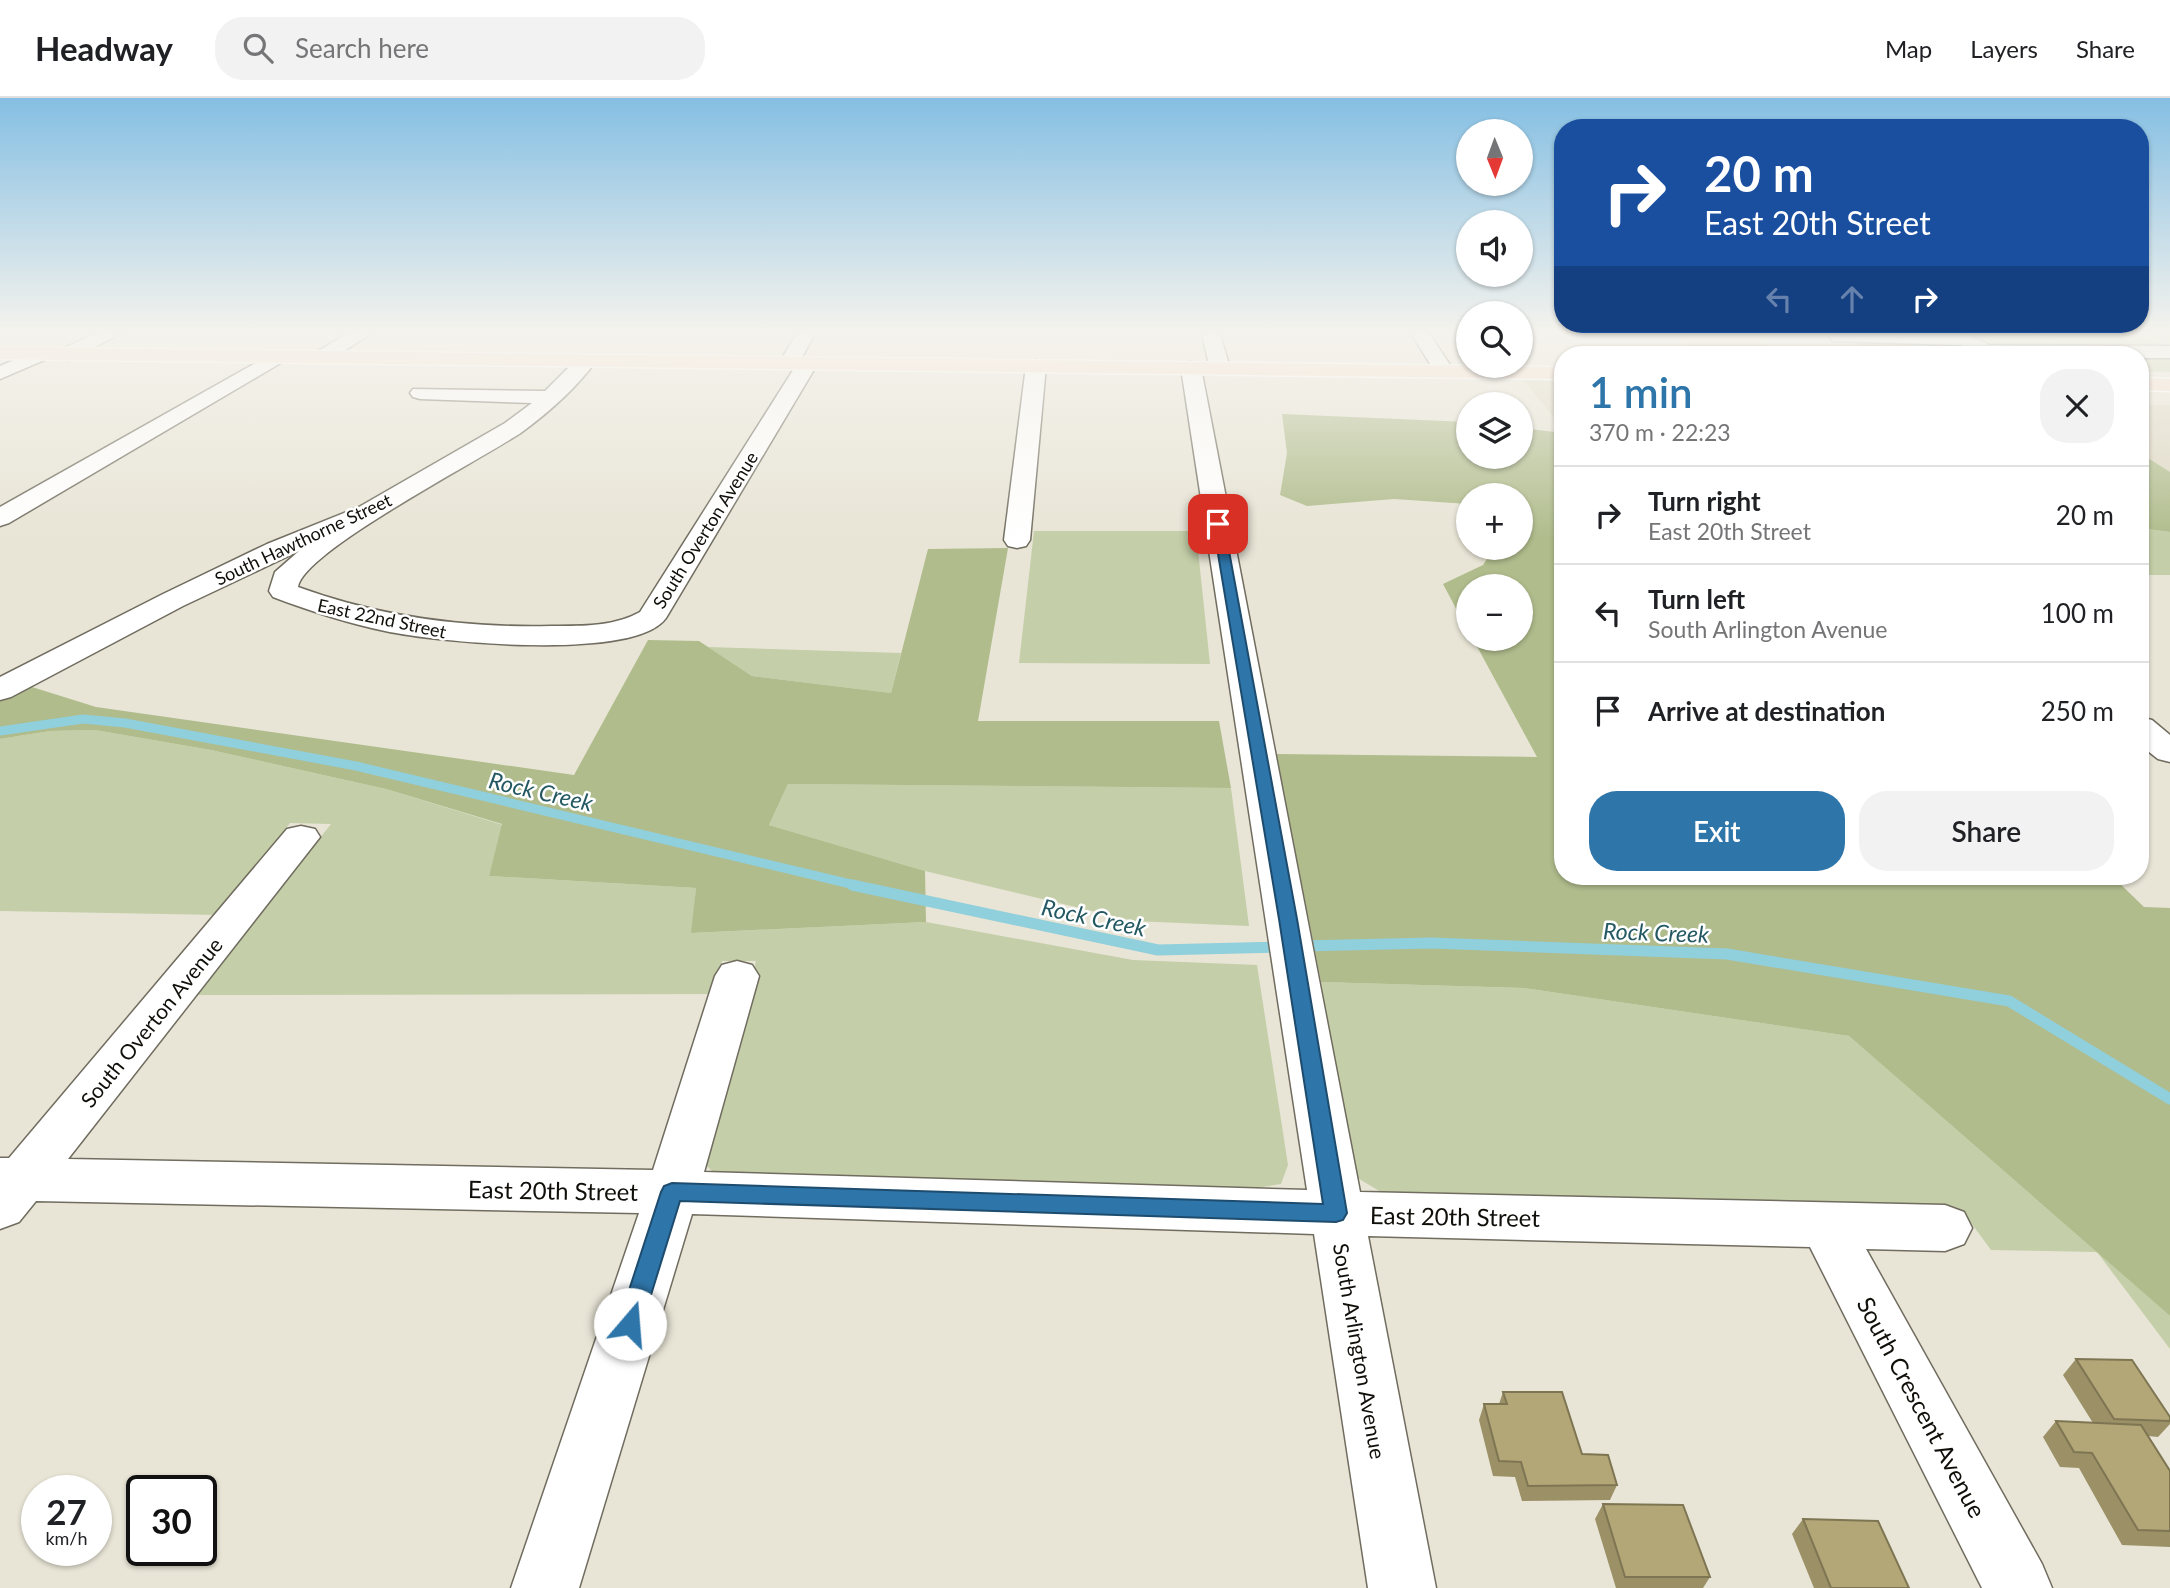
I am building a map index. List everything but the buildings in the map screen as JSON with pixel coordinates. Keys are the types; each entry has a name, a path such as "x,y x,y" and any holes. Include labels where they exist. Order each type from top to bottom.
{"street":[{"path":"0,518 204,400"},
{"name":"South Hawthorne Street","path":"0,690 173,600 277,550 368,512 513,428 547,400"},
{"name":"South Overton Avenue","path":"643,623 651,618 777,400"},
{"path":"1017,540 1032,400"},
{"name":"South Arlington Avenue","path":"1210,400 1284,897 1402,1588"},
{"name":"East 22nd Street","path":"368,512 306,558 285,578 283,592 312,604 411,628 461,634 516,637 616,632 643,623"},
{"path":"2149,734 2170,752"},
{"name":"South Overton Avenue","path":"8,1189 301,837"},
{"path":"545,1588 672,1192 737,976"},
{"name":"East 20th Street","path":"8,1189 672,1192 1336,1213 1945,1228"},
{"name":"South Crescent Avenue","path":"1826,1226 2018,1588"}],"shaded area":[{"path":"1539,400 1554,400 1554,417"},
{"path":"2149,405 2170,405 2170,472 2149,459"}],"green space":[{"path":"1282,414 1456,421 1456,469 1533,469 1533,429 1554,432 1554,885 2121,885 2144,907 2170,908 2170,1316 1849,1036 1524,988 1321,982 1276,754 1537,757 1480,651 1533,651 1533,574 1464,574 1483,565 1486,560 1533,560 1533,483 1456,483 1456,503 1394,499 1307,506 1280,495 1287,453"},
{"path":"2149,459 2170,472 2170,532 2149,529"},
{"path":"2149,529 2170,532 2170,575 2149,575"},
{"path":"1034,531 1196,531 1210,664 1019,663"},
{"path":"1008,548 978,721 1219,721 1231,788 788,784 769,825 925,871 926,922 691,933 696,888 489,876 502,824 386,789 211,750 95,730 50,731 0,739 0,696 32,687 96,707 574,775 648,640 699,641 752,676 891,693 928,549"},
{"path":"1456,578 1456,608 1443,584"},
{"path":"708,647 901,653 891,693 752,676"},
{"path":"95,730 211,750 386,789 503,825 489,876 696,888 692,933 926,922 1133,960 1257,965 1288,1165 1281,1184 1243,1190 720,1178 701,1161 756,961 722,961 714,994 196,995 331,824 290,823 220,915 0,911 0,739 50,731"},
{"path":"788,784 1231,788 1249,926 1134,921 925,871 769,825"},
{"path":"1321,982 1524,988 1849,1036 2097,1252 1991,1250 1963,1212 1391,1198 1356,1177 1346,1139"},
{"path":"2098,1253 2170,1316 2170,1349"}],"waterway":[{"name":"Rock Creek","path":"0,731 83,719 125,723 356,766 859,886"},
{"name":"Rock Creek","path":"852,885 1158,950 1282,947"},
{"name":"Rock Creek","path":"1301,946 1432,943 1727,954 2009,1001 2170,1099"}],"route":[{"path":"630,1324 672,1192 1336,1213 1288,919 1218,524"}]}
